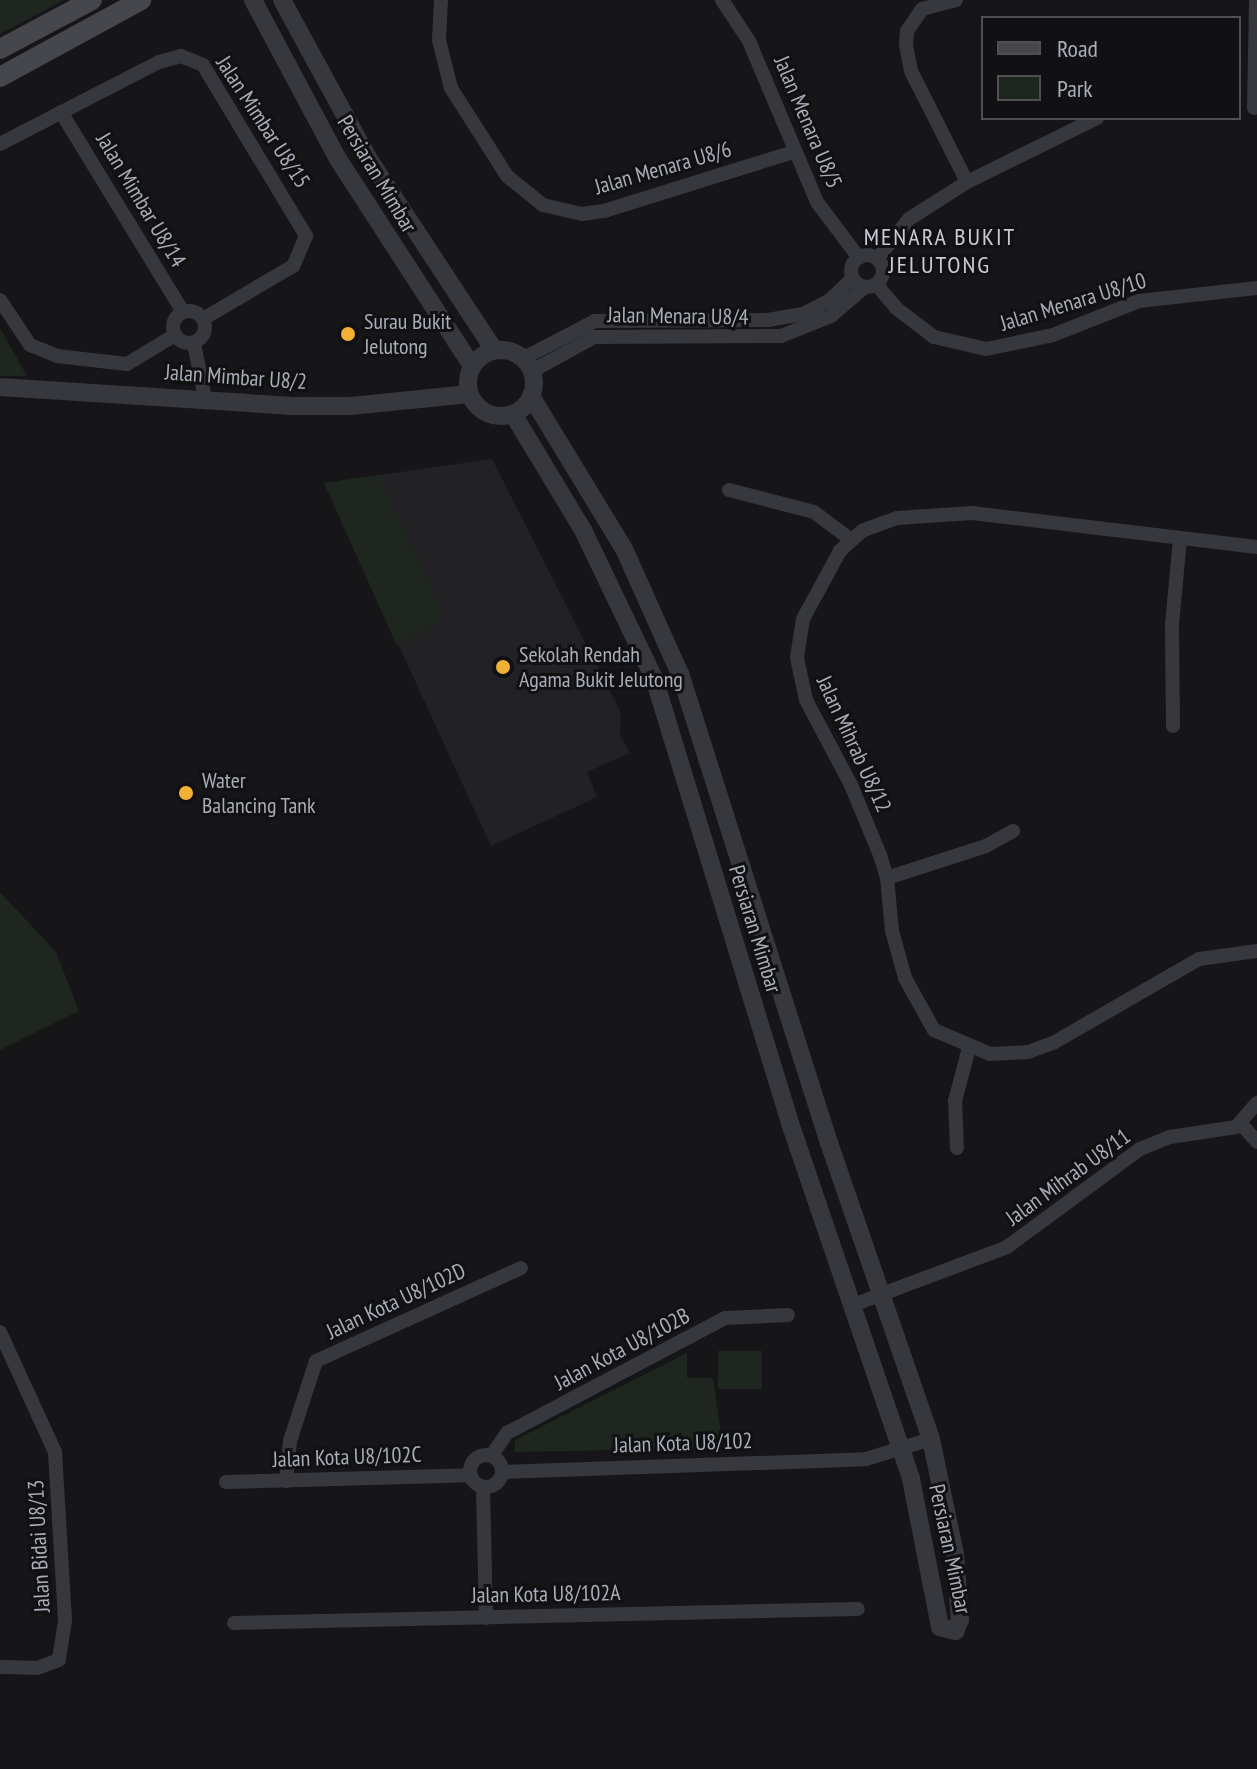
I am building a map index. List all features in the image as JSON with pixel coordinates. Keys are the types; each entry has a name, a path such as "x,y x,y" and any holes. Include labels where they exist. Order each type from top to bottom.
{"main road":[{"path":"0,49 92,0"},
{"path":"0,77 141,0"}],"street":[{"name":"Persiaran Mimbar","path":"253,0 338,159 472,366"},
{"name":"Persiaran Mimbar","path":"282,0 394,203 494,350"},
{"name":"Jalan Menara U8/6","path":"441,0 439,40 451,88 507,176 543,205 582,214 604,211 794,152"},
{"name":"Jalan Menara U8/5","path":"722,0 749,41 817,202 859,258"},
{"path":"956,0 922,9 907,31 906,45 911,71 967,182"},
{"path":"1250,108 1256,0"},
{"name":"Jalan Mimbar U8/15","path":"0,144 172,57 194,58 210,72 306,236 293,266 203,319"},
{"name":"Jalan Mimbar U8/14","path":"61,112 183,312"},
{"path":"877,259 909,219 967,182 1093,120"},
{"path":"859,258 877,259 883,272 865,283 859,258"},
{"name":"Jalan Menara U8/10","path":"865,283 934,337 986,349 1053,335 1139,301 1257,288"},
{"name":"Jalan Menara U8/4","path":"528,365 595,321 768,320 803,314 865,283"},
{"path":"0,300 30,345 57,356 127,364 175,335"},
{"path":"175,335 175,319 183,312 197,313 203,319 204,334 194,343"},
{"path":"175,335 194,343"},
{"path":"194,343 205,399"},
{"path":"494,350 528,365 531,396 513,414 492,415 469,394 472,366 494,350"},
{"name":"Jalan Mimbar U8/2","path":"0,387 351,406 469,394"},
{"name":"Persiaran Mimbar","path":"513,414 583,530 654,678 790,1123 901,1449 926,1535 940,1627 951,1632 959,1625 955,1554 931,1439 680,674 624,549 531,396"},
{"path":"729,490 814,512 850,539 897,518 938,513 1257,547"},
{"name":"Jalan Mihrab U8/12","path":"850,539 803,619 798,672 887,878 892,931 916,1003 934,1030 969,1048 1002,1055 1039,1049 1199,959 1257,951"},
{"path":"1173,726 1172,625 1180,539"},
{"path":"887,878 986,846 1013,831"},
{"path":"957,1148 955,1101 969,1048"},
{"path":"1257,1103 1241,1124 1257,1142"},
{"name":"Jalan Mihrab U8/11","path":"853,1305 1007,1247 1154,1143 1241,1124"},
{"name":"Jalan Kota U8/102D","path":"286,1481 290,1441 309,1371 316,1361 521,1268"},
{"name":"Jalan Kota U8/102B","path":"492,1455 507,1433 725,1318 788,1315"},
{"name":"Jalan Bidai U8/13","path":"0,1332 55,1452 65,1621 59,1660 50,1666 0,1667"},
{"name":"Jalan Kota U8/102","path":"502,1472 866,1459 931,1439"},
{"path":"483,1487 494,1485 502,1472 492,1455 473,1460 470,1475 483,1487 486,1618"},
{"name":"Jalan Kota U8/102C","path":"226,1482 470,1475"},
{"name":"Jalan Kota U8/102A","path":"234,1623 858,1609"}],"shaded area":[{"name":"Sekolah Rendah Agama Bukit Jelutong","path":"492,459 621,713 620,735 630,753 587,772 597,797 491,846 324,483"}],"green space":[{"path":"0,0 64,0 0,34"},
{"path":"0,328 27,376 0,376"},
{"path":"378,475 445,617 397,646 324,483"},
{"path":"0,892 56,952 79,1011 0,1050"},
{"path":"718,1351 762,1351 762,1389 718,1389"},
{"path":"687,1353 687,1378 713,1378 723,1448 515,1452 515,1440"}],"place":[{"name":"Surau Bukit Jelutong","path":"348,334"},
{"name":"Sekolah Rendah Agama Bukit Jelutong","path":"503,667"},
{"name":"Water Balancing Tank","path":"186,793"}],"district":[{"name":"MENARA BUKIT JELUTONG","path":"940,251"}]}
